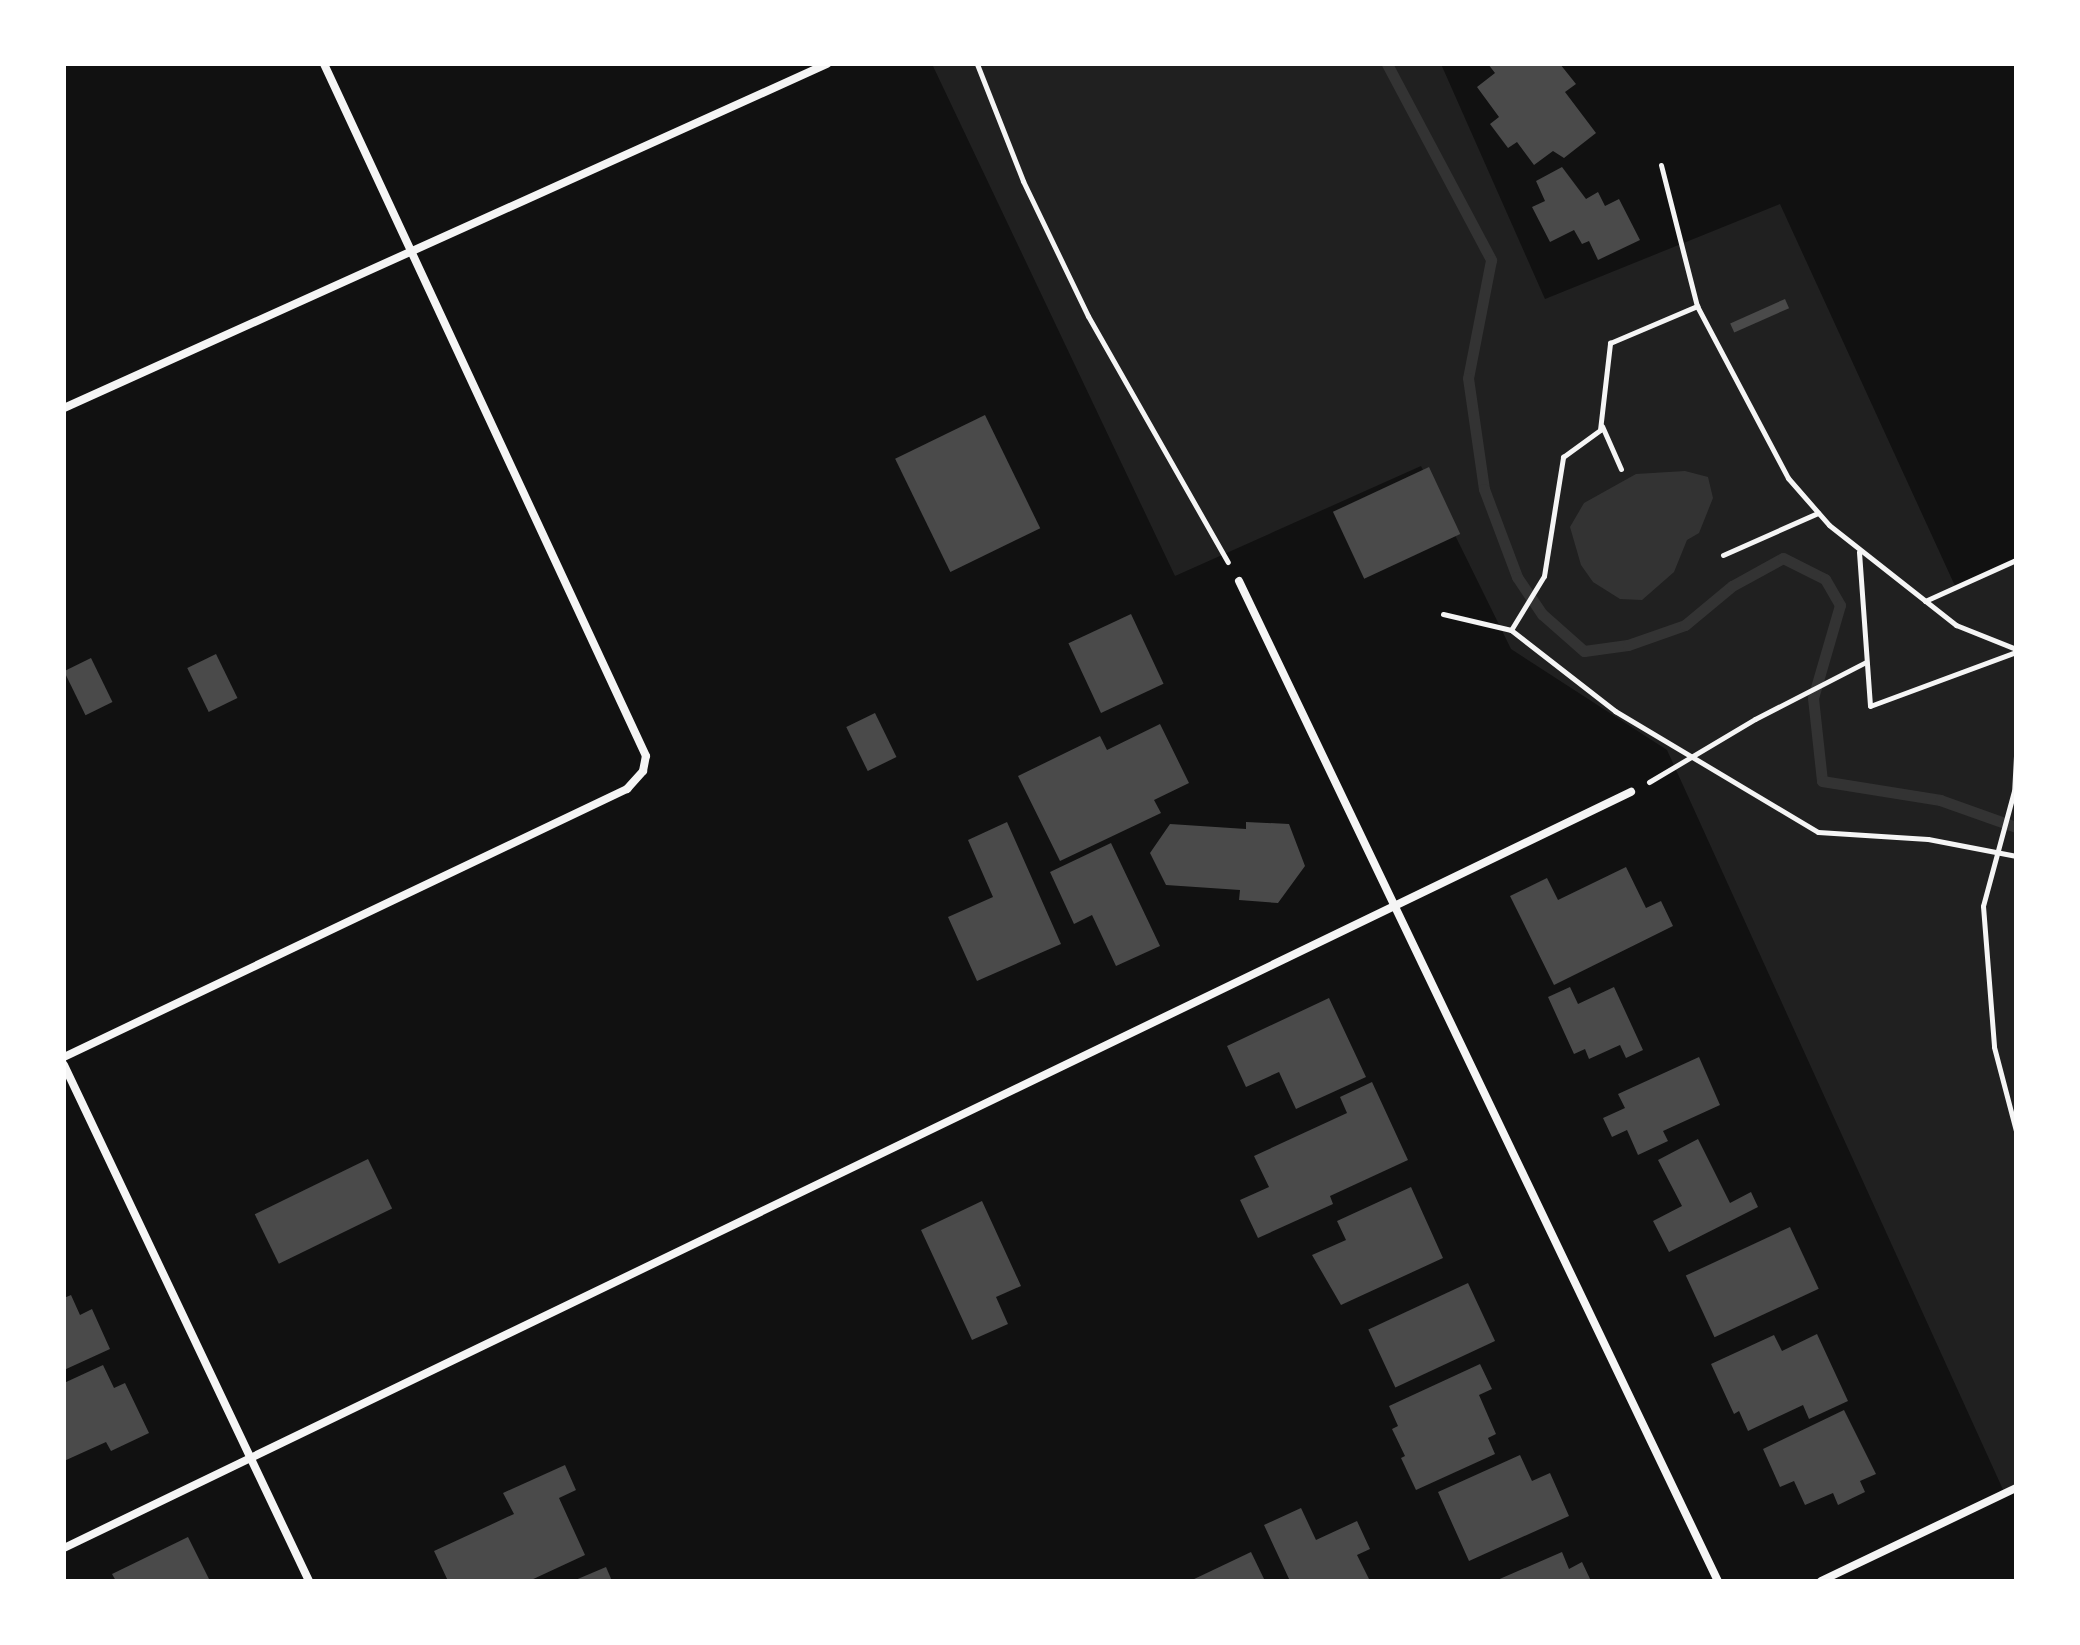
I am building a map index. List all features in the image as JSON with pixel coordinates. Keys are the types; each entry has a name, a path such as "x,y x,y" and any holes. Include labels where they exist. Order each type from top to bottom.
{"street":[{"path":"64,1057 627,789 643,771 646,756 324,64"},
{"path":"64,408 411,248 827,64"},
{"path":"1239,581 1718,1581"},
{"path":"64,1548 249,1462 1631,792"},
{"path":"64,1065 249,1462 309,1581"},
{"path":"1821,1581 2016,1488"}],"path":[{"path":"977,64 1023,181 1088,316 1239,581"},
{"path":"1661,165 1697,306 1788,478 1818,513 1858,551 1924,602 1956,625 2016,650"},
{"path":"1511,630 1544,576 1563,457 1600,430 1610,343 1697,306"},
{"path":"1601,424 1621,469"},
{"path":"1723,555 1818,513"},
{"path":"1858,551 1870,706 2016,650"},
{"path":"1924,602 2016,560"},
{"path":"1443,614 1511,630 1615,711 1818,832 1928,839 1998,849 2016,856"},
{"path":"1631,792 1790,701 1866,662"},
{"path":"2016,756 2011,799 1983,906 1994,1047 2016,1131"}],"shaded area":[{"path":"932,64 1441,64 1545,299 1780,204 1956,588 2016,562 2016,1488 2005,1494 1667,750 1511,649 1421,466 1175,576"},
{"path":"1685,471 1708,477 1713,498 1699,533 1687,540 1674,572 1642,600 1620,599 1593,582 1581,565 1570,527 1584,503 1636,474"}],"building":[{"path":"1488,64 1560,64 1576,84 1565,92 1596,133 1564,158 1553,151 1534,165 1517,142 1508,148 1490,124 1499,117 1477,87 1495,73"},
{"path":"1562,167 1586,199 1598,192 1605,206 1619,199 1640,240 1598,260 1589,241 1582,244 1574,230 1550,242 1532,207 1545,201 1536,181"},
{"path":"1785,299 1789,308 1734,333 1730,323"},
{"path":"985,415 1040,528 950,572 895,459"},
{"path":"1429,467 1460,534 1364,579 1333,512"},
{"path":"1131,614 1164,684 1101,713 1068,643"},
{"path":"216,654 237,698 209,712 187,668"},
{"path":"91,658 112,702 86,715 64,671"},
{"path":"875,713 896,757 868,771 846,727"},
{"path":"1160,724 1189,783 1154,800 1161,813 1060,861 1018,776 1100,736 1107,750"},
{"path":"1007,822 1061,944 977,981 948,917 993,897 968,840"},
{"path":"1246,822 1289,824 1305,866 1278,903 1239,900 1240,890 1166,885 1150,853 1170,824 1246,829"},
{"path":"1111,843 1160,946 1116,966 1092,915 1074,924 1050,872"},
{"path":"1626,867 1646,908 1661,901 1673,926 1554,985 1510,896 1547,878 1558,900"},
{"path":"1570,987 1578,1004 1614,987 1643,1050 1626,1058 1620,1045 1589,1059 1585,1049 1574,1054 1548,997"},
{"path":"1329,998 1366,1077 1296,1109 1279,1072 1246,1087 1227,1046"},
{"path":"1699,1057 1720,1105 1663,1131 1668,1141 1638,1155 1627,1130 1612,1137 1603,1118 1625,1108 1618,1094"},
{"path":"1372,1082 1408,1160 1330,1196 1333,1204 1258,1238 1240,1200 1269,1187 1254,1156 1347,1113 1340,1097"},
{"path":"1698,1139 1730,1203 1751,1192 1758,1207 1669,1252 1653,1221 1682,1206 1658,1160"},
{"path":"368,1159 392,1208 279,1264 255,1214"},
{"path":"1411,1187 1443,1258 1341,1305 1312,1255 1346,1240 1337,1221"},
{"path":"982,1201 1021,1286 996,1297 1008,1324 972,1340 921,1230"},
{"path":"1790,1227 1819,1289 1715,1337 1686,1276"},
{"path":"1468,1283 1495,1341 1395,1387 1368,1329"},
{"path":"71,1295 80,1315 92,1309 110,1349 64,1370 64,1298"},
{"path":"1817,1334 1848,1401 1809,1419 1803,1405 1748,1431 1739,1411 1734,1414 1711,1364 1774,1335 1782,1351"},
{"path":"1480,1364 1492,1389 1479,1395 1496,1434 1488,1438 1495,1454 1416,1490 1401,1458 1405,1456 1392,1429 1398,1426 1389,1406"},
{"path":"103,1365 114,1388 125,1383 149,1433 111,1451 106,1442 64,1461 64,1383"},
{"path":"1844,1410 1876,1474 1860,1481 1865,1492 1838,1505 1833,1493 1805,1505 1794,1481 1780,1487 1763,1449"},
{"path":"1520,1455 1532,1481 1550,1473 1569,1516 1469,1561 1438,1492"},
{"path":"565,1465 576,1490 559,1498 585,1555 529,1581 448,1581 434,1551 514,1514 503,1493"},
{"path":"1301,1508 1316,1540 1357,1521 1370,1549 1357,1555 1370,1581 1290,1581 1264,1525"},
{"path":"188,1537 210,1581 116,1581 112,1574"},
{"path":"1251,1552 1265,1581 1190,1581"},
{"path":"1562,1552 1569,1569 1582,1562 1591,1581 1495,1581"},
{"path":"606,1567 612,1581 573,1581"}],"waterway":[{"path":"1387,64 1491,260 1468,378 1484,489 1517,577 1542,614 1584,651 1628,645 1685,625 1732,586 1783,558 1825,579 1840,605 1813,698 1822,781 1940,800 2016,827"}]}
